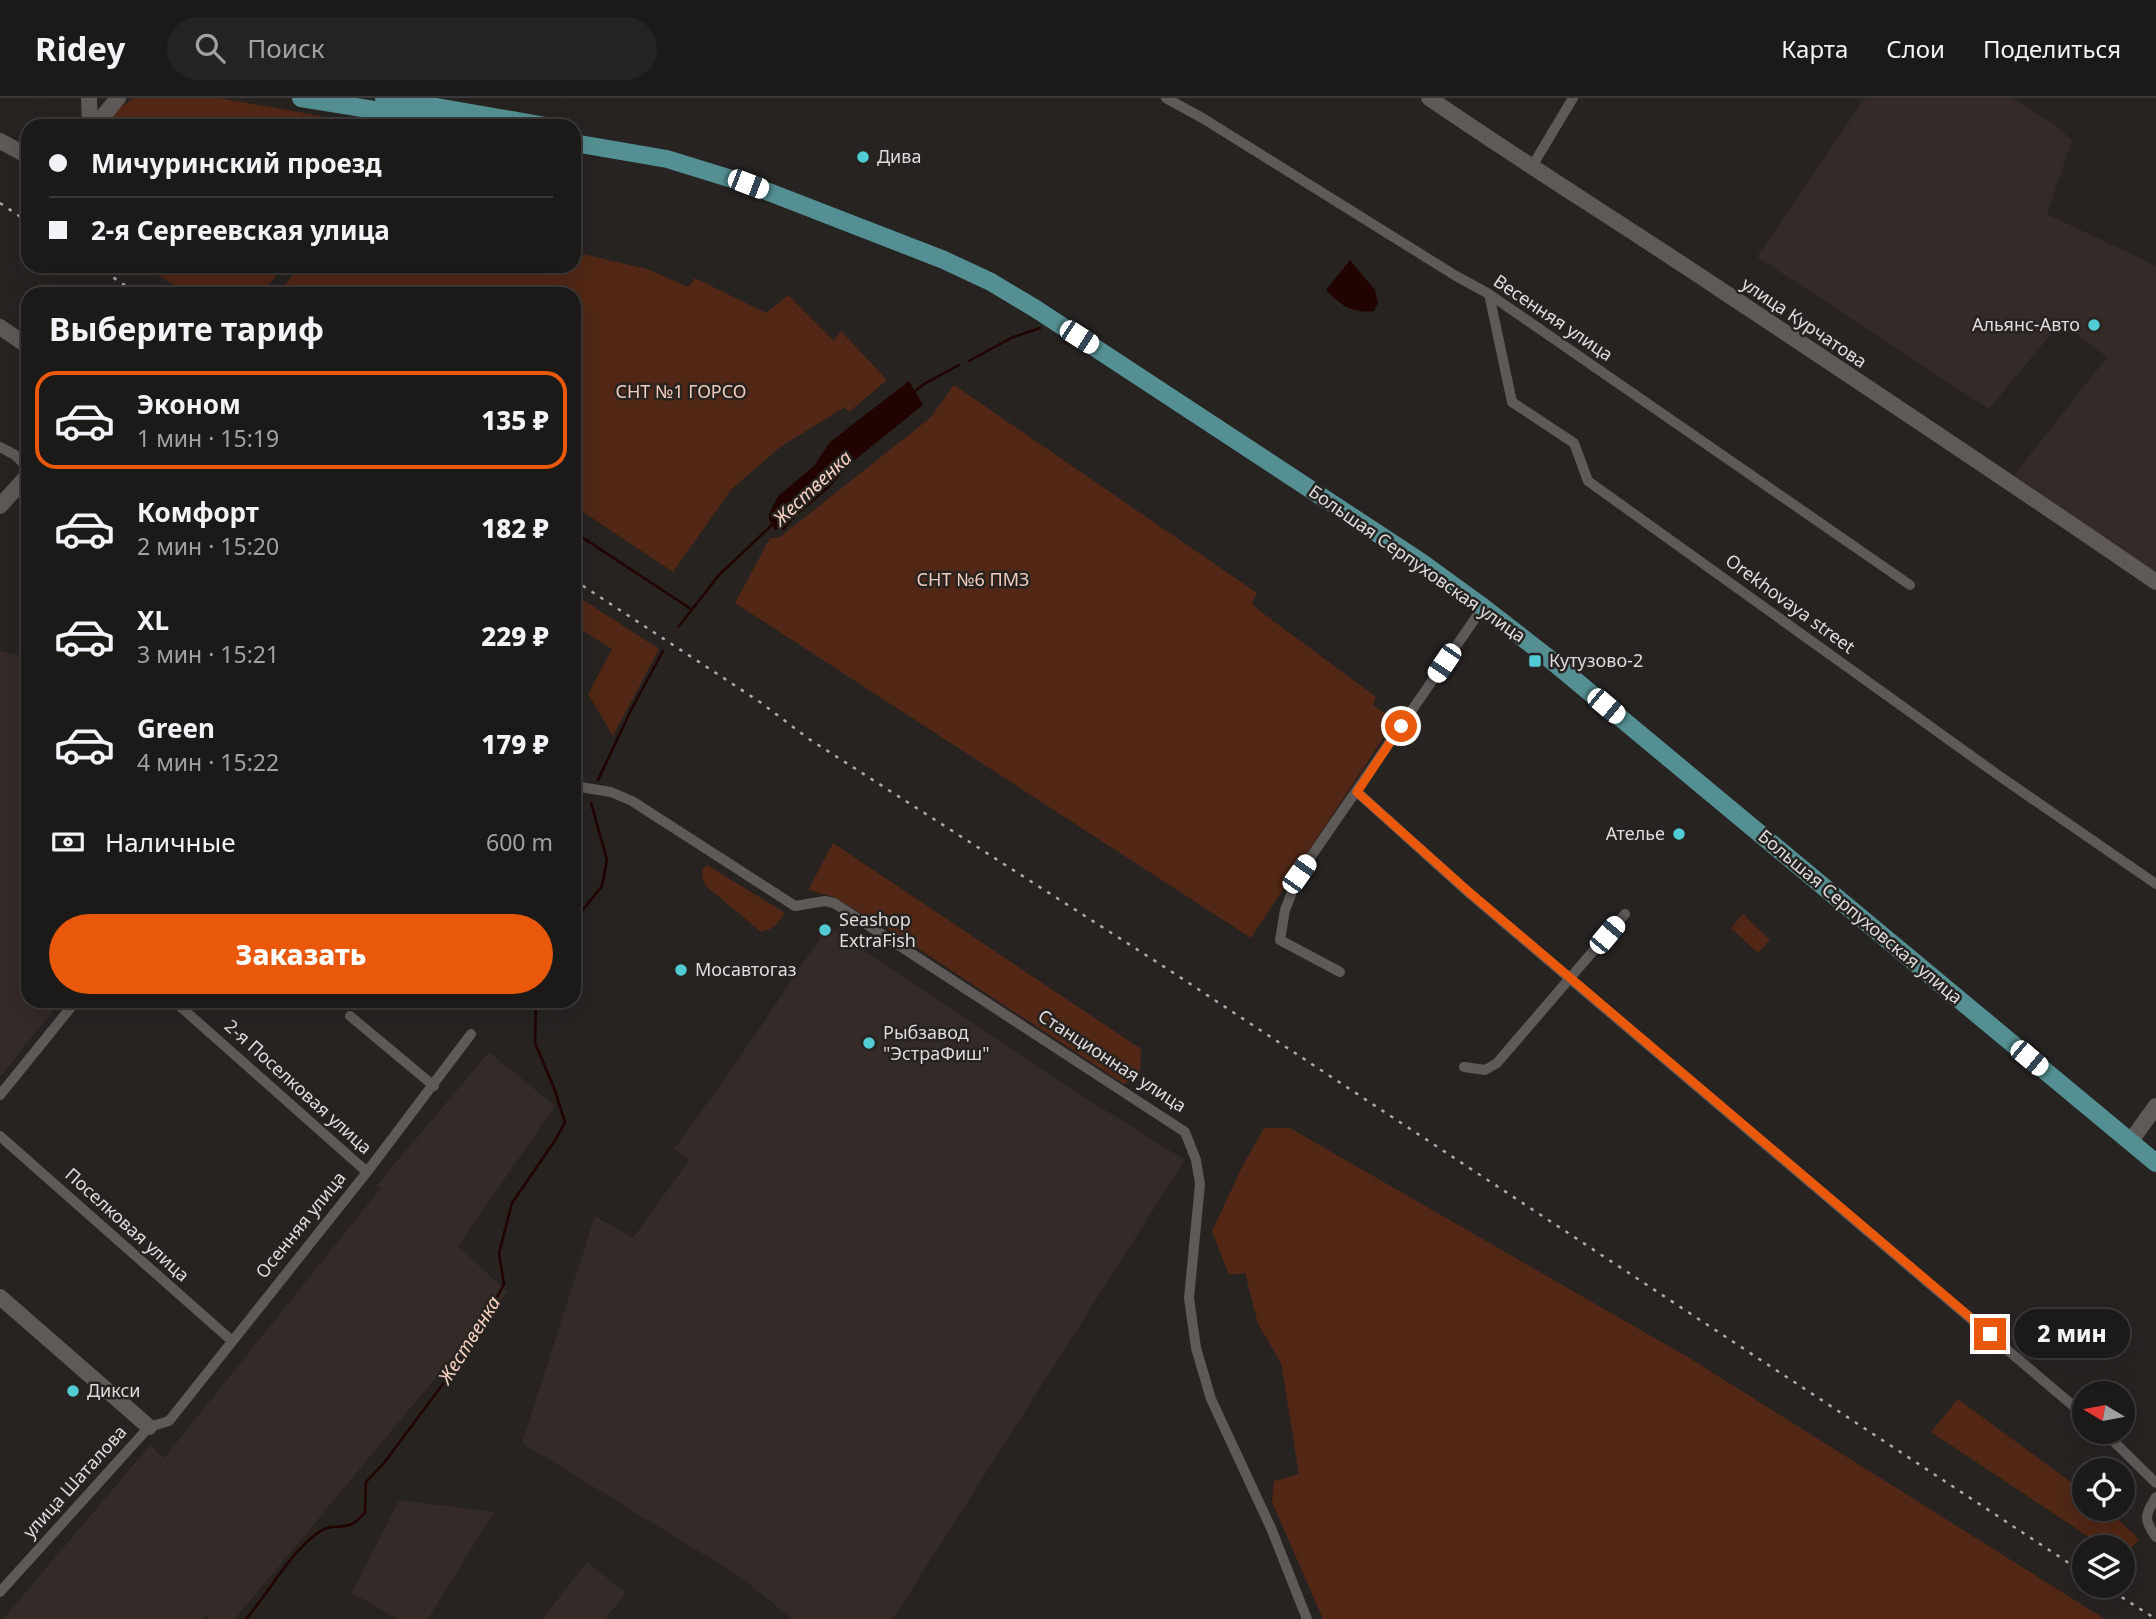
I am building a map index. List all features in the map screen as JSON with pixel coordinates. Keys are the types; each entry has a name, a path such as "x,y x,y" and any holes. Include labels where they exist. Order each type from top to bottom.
{"main road":[{"path":"301,98 429,119"},
{"path":"384,98 506,119"},
{"name":"Большая Серпуховская улица","path":"581,132 694,155 751,173 961,256 1024,288 1065,314 1441,562 1490,598 1657,732 2133,1138 2156,1163"},
{"name":"Большая Серпуховская улица","path":"581,144 667,159 748,184 883,235 991,282 1421,562 1483,607 2133,1138 2156,1149"}],"street":[{"path":"89,98 92,119"},
{"path":"99,119 118,98"},
{"name":"Весенняя улица","path":"1166,98 1489,294 1910,584"},
{"name":"улица Курчатова","path":"1429,98 1531,168 1983,463 2156,582"},
{"path":"1531,168 1573,98"},
{"path":"0,141 21,152"},
{"name":"Orekhovaya street","path":"1489,294 1512,402 1574,443 1588,481 1998,775 2156,884"},
{"path":"0,327 21,341"},
{"path":"0,447 21,461"},
{"path":"0,506 21,483"},
{"path":"1340,972 1280,940 1285,910 1299,874 1483,607"},
{"name":"Станционная улица","path":"581,787 611,792 632,801 795,906 825,901 834,903 1185,1132 1196,1160 1200,1184 1189,1298 1196,1348 1211,1399 1271,1528 1307,1619"},
{"path":"1357,792 1469,892 2072,1405"},
{"path":"1464,1067 1485,1070 1497,1063 1625,914"},
{"path":"0,1095 70,1008"},
{"name":"2-я Поселковая улица","path":"182,1008 367,1172"},
{"path":"350,1016 433,1086"},
{"name":"Осенняя улица","path":"149,1427 169,1421 367,1172 471,1034"},
{"path":"2133,1138 2156,1106"},
{"name":"Поселковая улица","path":"0,1136 231,1340"},
{"path":"0,1297 149,1427"},
{"name":"улица Шаталова","path":"0,1592 149,1427"},
{"path":"2116,1444 2156,1483"},
{"path":"2156,1497 2146,1514 2156,1537"}],"shaded area":[{"path":"1865,98 2012,98 2054,124 2072,140 2047,214 2156,266 2156,574 2014,475 2107,357 2061,322 1989,409 1757,257"},
{"path":"0,651 21,656 21,1008 55,1008 0,1077"},
{"path":"828,926 1057,1080 1185,1160 893,1619 792,1619 742,1578 522,1443 595,1216 633,1238 689,1160 674,1149 734,1066"},
{"path":"489,1052 555,1106 458,1246 507,1292 235,1619 210,1619 206,1616 203,1619 3,1619 150,1445 164,1458 381,1188 376,1186"},
{"path":"399,1500 494,1512 428,1619 398,1619 352,1593"},
{"path":"587,1562 626,1593 605,1619 542,1619"}],"green space":[{"path":"134,98 219,98 338,119 110,119 116,110"},
{"name":"СНТ №1 ГОРСО","path":"581,254 647,269 688,287 695,278 766,313 788,295 834,341 841,331 887,380 849,412 845,407 780,447 731,490 673,572 581,511 581,287 283,287 294,273 581,273"},
{"path":"155,273 278,273 267,287 177,287"},
{"name":"СНТ №6 ПМЗ","path":"954,385 1257,593 1252,603 1256,608 1376,697 1373,705 1395,720 1251,938 735,603 770,538 780,537 930,418"},
{"path":"581,599 659,649 613,736 588,694 612,649 581,629"},
{"path":"833,843 1141,1049 1140,1073 1124,1084 902,938 834,897 808,890"},
{"path":"707,865 785,913 775,926 761,932 706,886 702,872"},
{"path":"1743,914 1770,940 1758,953 1731,928"},
{"path":"1264,1128 1290,1128 1691,1359 2105,1619 1323,1619 1272,1502 1274,1481 1299,1474 1281,1363 1258,1324 1245,1273 1229,1275 1212,1231"},
{"path":"1958,1399 2072,1483 2072,1521 2120,1521 2135,1535 2086,1535 1931,1432"}],"water":[{"path":"1350,260 1375,290 1378,303 1374,311 1366,312 1347,307 1326,290"},
{"path":"909,381 923,405 851,463 828,489 797,515 784,530 775,530 769,514 778,496 814,466 830,442"}],"waterway":[{"name":"Жественка","path":"969,361 1011,338 1040,328"},
{"name":"Жественка","path":"914,392 959,365"},
{"name":"Жественка","path":"679,626 719,575 774,523"},
{"path":"581,537 691,609"},
{"name":"Жественка","path":"598,780 663,651"},
{"name":"Жественка","path":"581,912 602,886 607,860 591,803"},
{"name":"Жественка","path":"246,1619 287,1564 316,1534 331,1527 352,1524 365,1513 366,1482 384,1463 463,1357 504,1284 499,1253 512,1203 565,1122 535,1043 536,1008"}],"railway":[{"path":"0,203 21,217"},
{"path":"106,273 128,287"},
{"path":"581,585 760,702 809,739 1166,968 2072,1565"},
{"path":"2123,1598 2156,1619"}],"place":[{"name":"Дива","path":"863,157"},
{"name":"Альянс-Авто","path":"2094,325"},
{"name":"Кутузово-2","path":"1535,661"},
{"name":"Ателье","path":"1679,834"},
{"name":"Seashop ExtraFish","path":"825,930"},
{"name":"Мосавтогаз","path":"681,970"},
{"name":"Рыбзавод \"ЭстраФиш\"","path":"869,1043"},
{"name":"Дикси","path":"73,1391"}],"route":[{"path":"1401,726 1357,792 1469,892 1990,1334"}]}
